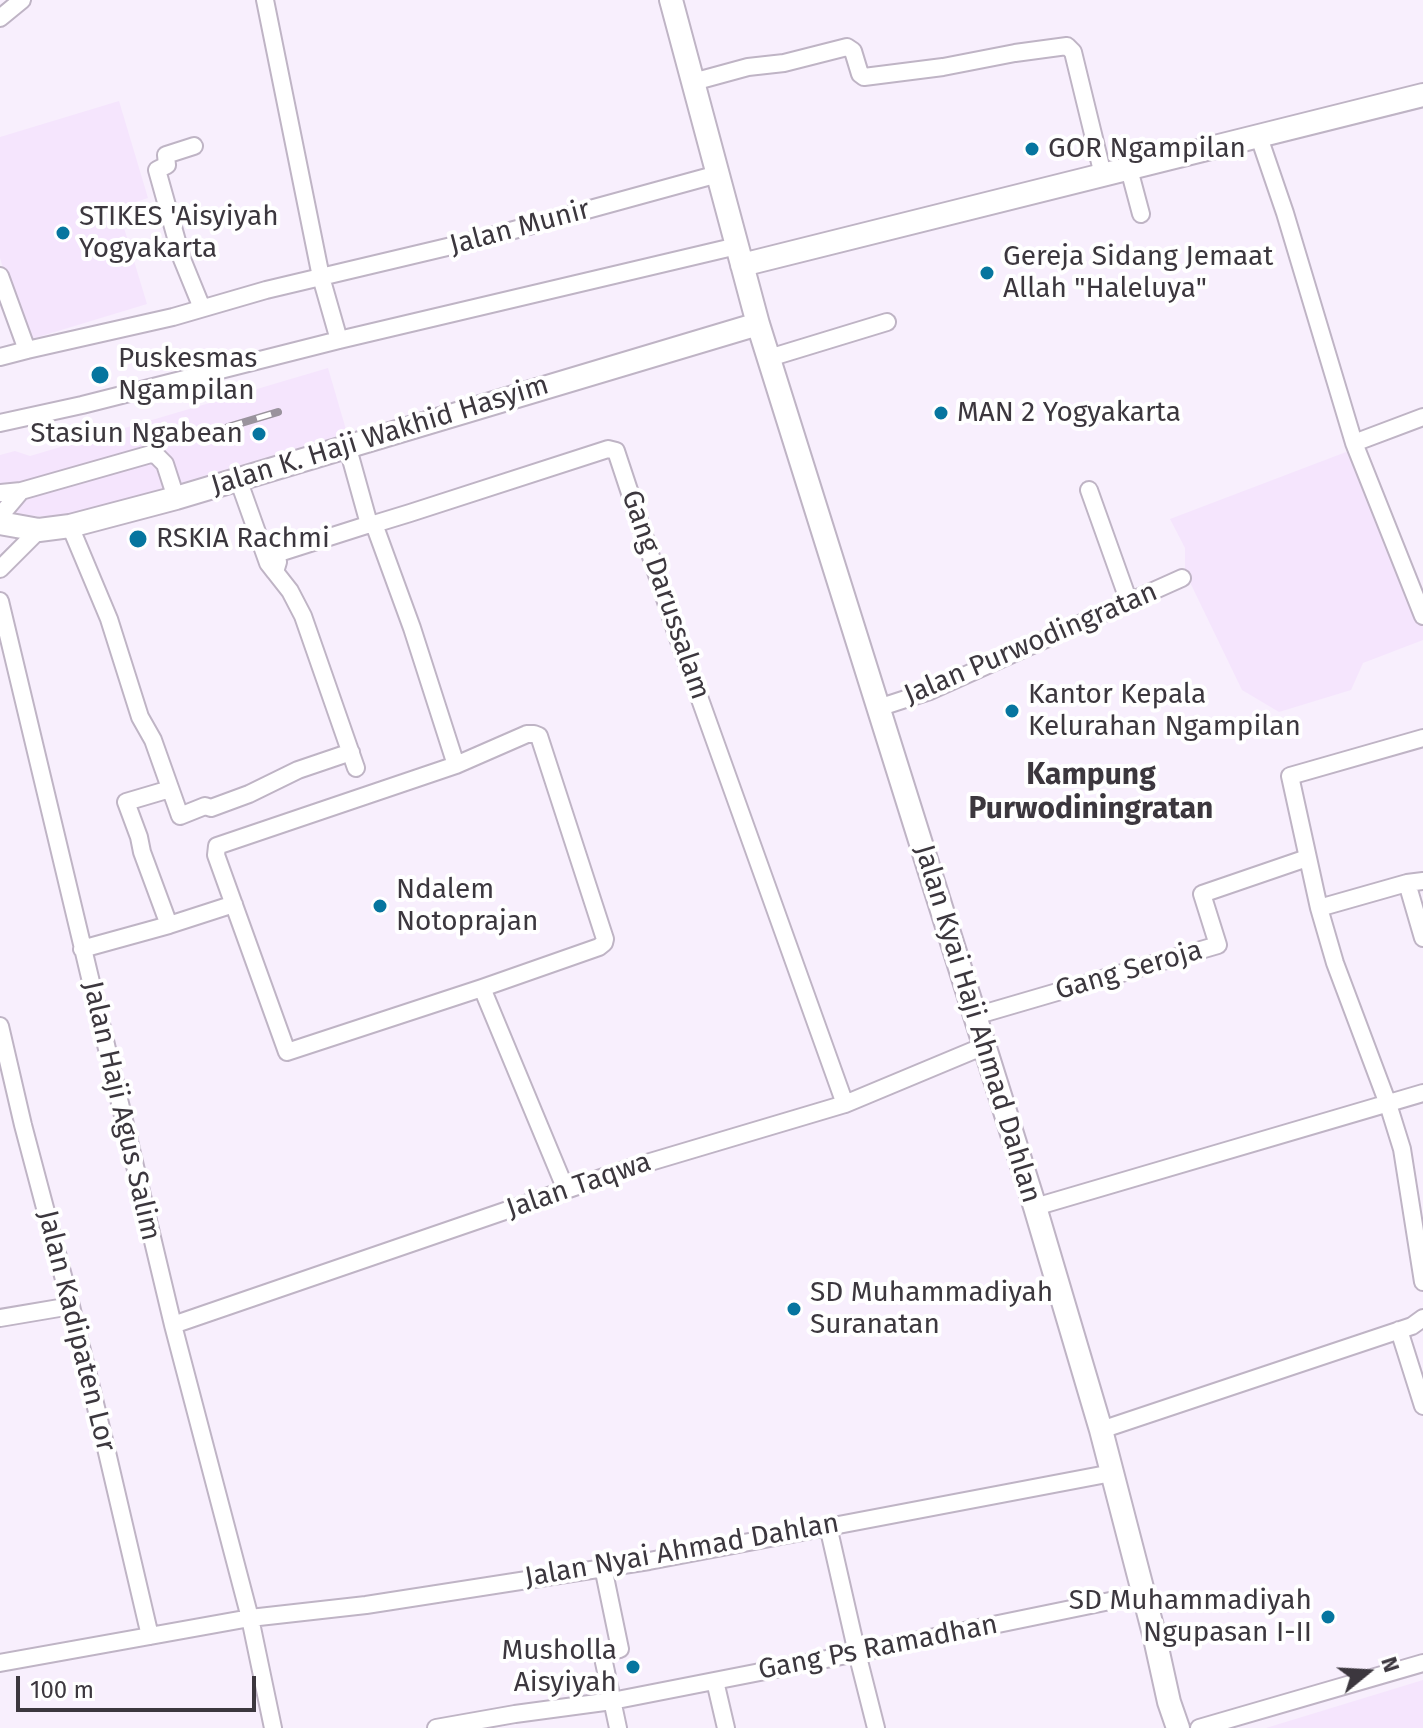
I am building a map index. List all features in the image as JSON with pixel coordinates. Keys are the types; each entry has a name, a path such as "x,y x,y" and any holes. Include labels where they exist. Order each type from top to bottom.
{"main road":[{"name":"Jalan Kyai Haji Ahmad Dahlan","path":"671,0 758,324 1035,1207 1101,1430 1178,1728"},
{"path":"739,255 1129,169 1423,95"},
{"name":"Jalan K. Haji Wakhid Hasyim","path":"0,523 39,530 70,526 176,498 758,324"}],"street":[{"path":"0,18 22,0"},
{"path":"265,0 321,277 339,340"},
{"path":"693,82 748,67 784,63 847,47 853,51 860,74 866,77 1067,46 1073,52 1103,175"},
{"path":"1259,137 1354,443 1423,616"},
{"path":"194,146 166,155 167,165 157,170 182,259 202,308"},
{"path":"1129,169 1141,214"},
{"name":"Jalan Munir","path":"0,357 466,243 718,174"},
{"path":"0,423 339,340 739,255"},
{"path":"0,276 27,350"},
{"path":"769,358 887,322"},
{"path":"1354,443 1423,417"},
{"path":"347,445 372,524 412,628 456,765"},
{"name":"Gang Darussalam","path":"272,568 278,562 276,554 608,449 616,451 678,638 845,1104"},
{"path":"0,493 21,491 151,454 165,464 176,498"},
{"path":"70,526 109,619 140,717 153,740 180,816 205,806 211,808 298,770 353,760 303,616 290,591 272,568 238,479"},
{"path":"1089,490 1129,602"},
{"path":"0,516 21,491"},
{"path":"0,569 39,530"},
{"name":"Jalan Purwodingratan","path":"878,708 930,691 1182,578"},
{"name":"Jalan Haji Agus Salim","path":"0,601 173,1325 250,1618 273,1728"},
{"path":"527,734 539,736 605,939 599,947 287,1052 215,849 219,845 456,765 527,734"},
{"path":"1422,743 1290,776 1319,908 1353,1014 1388,1104 1406,1169 1423,1282"},
{"path":"169,925 126,802 170,789"},
{"name":"Gang Seroja","path":"975,1016 1218,945 1202,894 1307,858"},
{"path":"1319,908 1415,882 1423,938"},
{"path":"82,949 234,904"},
{"path":"482,988 566,1190"},
{"name":"Jalan Kadipaten Lor","path":"0,1026 150,1636"},
{"name":"Jalan Taqwa","path":"173,1325 630,1168 845,1104 984,1046"},
{"path":"1035,1207 1423,1093"},
{"path":"0,1318 71,1306"},
{"path":"1101,1430 1412,1326 1423,1318"},
{"path":"1399,1330 1423,1406"},
{"name":"Jalan Nyai Ahmad Dahlan","path":"0,1663 250,1618 366,1605 649,1561 1112,1473"},
{"path":"828,1526 876,1728"},
{"path":"603,1567 620,1649 602,1653 618,1728"},
{"name":"Gang Ps Ramadhan","path":"436,1728 612,1701 1144,1594"},
{"path":"1199,1728 1423,1663"},
{"path":"715,1681 726,1728"}],"shaded area":[{"name":"STIKES 'Aisyiyah Yogyakarta","path":"119,101 148,198 118,208 147,304 25,341 0,258 0,137"},
{"path":"328,368 347,433 94,509 59,517 0,514 0,455 15,451 30,456"},
{"path":"1354,449 1423,626 1423,640 1363,663 1351,690 1279,712 1242,690 1185,572 1185,548 1170,519"},
{"path":"1423,1680 1423,1728 1266,1728"}],"railway":[{"path":"228,427 278,412"}],"place":[{"name":"GOR Ngampilan","path":"1032,149"},
{"name":"STIKES 'Aisyiyah Yogyakarta","path":"63,233"},
{"name":"Gereja Sidang Jemaat Allah \"Haleluya\"","path":"987,273"},
{"name":"Puskesmas Ngampilan","path":"100,375"},
{"name":"MAN 2 Yogyakarta","path":"941,413"},
{"name":"Stasiun Ngabean","path":"259,434"},
{"name":"RSKIA Rachmi","path":"138,539"},
{"name":"Kantor Kepala Kelurahan Ngampilan","path":"1012,711"},
{"name":"Ndalem Notoprajan","path":"380,906"},
{"name":"SD Muhammadiyah Suranatan","path":"794,1309"},
{"name":"SD Muhammadiyah Ngupasan I-II","path":"1328,1617"},
{"name":"Musholla Aisyiyah","path":"633,1667"}],"district":[{"name":"Kampung Purwodiningratan","path":"1091,793"}]}
